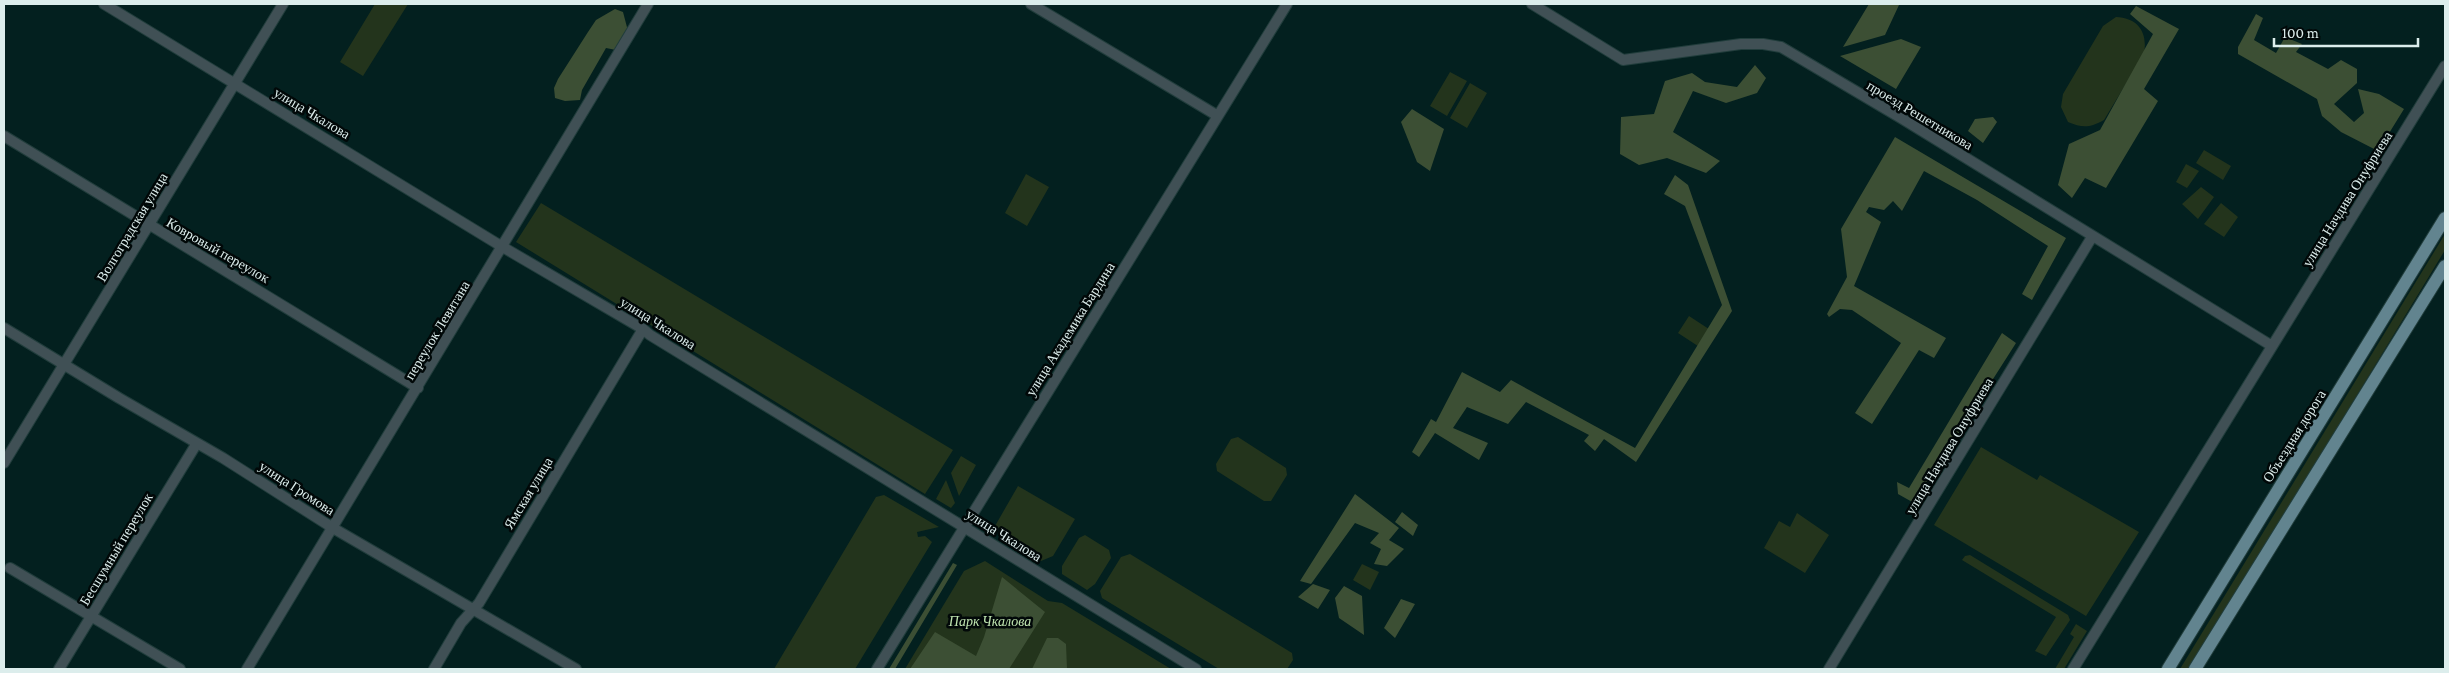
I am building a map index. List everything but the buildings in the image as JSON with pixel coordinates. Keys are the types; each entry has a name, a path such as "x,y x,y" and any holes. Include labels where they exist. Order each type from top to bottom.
{"main road":[{"name":"Объездная дорога","path":"2168,669 2445,218"},
{"path":"2195,669 2445,266"}],"street":[{"name":"улица Чкалова","path":"104,4 501,246 643,329 1196,669"},
{"name":"Волгоградская улица","path":"4,463 283,4"},
{"name":"переулок Левитана","path":"247,669 648,4"},
{"path":"1031,4 1218,116"},
{"name":"улица Академика Бардина","path":"877,669 1287,4"},
{"name":"проезд Решетникова","path":"1532,4 1623,60 1741,44 1763,44 1781,47 1909,123 2272,346"},
{"name":"улица Начдива Онуфриева","path":"2073,669 2445,66"},
{"name":"Ковровый переулок","path":"4,136 418,388"},
{"name":"улица Начдива Онуфриева","path":"1829,669 2092,237"},
{"name":"улица Громова","path":"4,328 470,610 576,669"},
{"name":"Ямская улица","path":"434,669 470,610 479,603 643,329"},
{"name":"Бесшумный переулок","path":"59,669 196,443"},
{"path":"10,568 180,669"}],"green space":[{"path":"375,4 408,4 363,76 340,62"},
{"path":"1869,4 1899,5 1885,35 1843,47"},
{"path":"2136,6 2179,29 2144,89 2158,101 2106,188 2085,178 2072,198 2058,185 2069,144 2100,130 2153,34 2130,14"},
{"path":"615,9 623,12 628,31 616,50 606,48 582,90 580,100 565,101 555,98 554,88 558,79 596,20"},
{"path":"2256,14 2263,18 2254,40 2276,53 2285,37 2302,44 2296,52 2328,69 2341,60 2357,69 2357,83 2334,104 2354,122 2364,113 2358,89 2379,94 2404,109 2378,151 2341,132 2322,116 2317,99 2238,54 2238,47"},
{"path":"2116,17 2130,20 2140,28 2144,39 2144,54 2104,120 2094,125 2086,126 2068,122 2061,107 2063,94 2103,26"},
{"path":"1901,39 1921,47 1896,89 1840,56"},
{"path":"1755,65 1766,78 1757,93 1726,103 1693,91 1673,132 1720,161 1706,173 1667,158 1639,165 1620,154 1621,117 1654,114 1665,81 1692,73 1705,82 1737,87"},
{"path":"1450,72 1467,81 1447,116 1430,106"},
{"path":"1470,83 1487,93 1467,128 1450,118"},
{"path":"1412,109 1444,129 1430,171 1417,162 1401,122"},
{"path":"1993,117 1997,122 1983,143 1968,131 1975,119"},
{"path":"1895,137 2066,238 2032,300 2022,294 2048,246 1977,200 1924,171 1902,211 1893,201 1884,210 1869,207 1866,212 1881,222 1854,286 1946,338 1934,358 1919,350 1872,424 1855,413 1901,343 1852,310 1840,309 1829,317 1827,314 1847,277 1841,229"},
{"path":"2204,150 2231,166 2223,180 2196,163"},
{"path":"2186,164 2199,171 2187,188 2176,182"},
{"path":"1026,174 1049,187 1027,226 1005,213"},
{"path":"1675,175 1688,185 1732,311 1636,462 1604,439 1595,451 1584,441 1589,435 1526,402 1508,424 1467,407 1453,428 1488,443 1479,460 1435,433 1419,457 1412,452 1431,419 1436,422 1462,372 1500,392 1511,380 1635,448 1722,305 1685,206 1664,194"},
{"path":"2201,187 2214,197 2198,219 2182,204"},
{"path":"541,203 953,450 925,494 516,242"},
{"path":"2221,203 2238,217 2224,237 2204,224"},
{"path":"2445,234 2445,250 2191,669 2180,669"},
{"path":"1689,316 1715,333 1704,350 1678,333"},
{"path":"2002,333 2016,343 1914,503 1898,494 1897,482 1909,488"},
{"path":"1238,437 1286,468 1287,475 1271,501 1264,501 1217,471 1216,464 1231,439"},
{"path":"1981,447 2037,480 2040,475 2139,532 2086,616 1934,525"},
{"path":"961,456 976,465 959,496 951,473"},
{"path":"946,480 955,503 951,508 936,499"},
{"path":"1018,486 1075,519 1053,556 1041,561 1004,537 1003,531 995,526"},
{"path":"1355,494 1399,528 1389,540 1404,549 1387,566 1374,564 1381,549 1370,543 1379,533 1355,523 1311,584 1300,581"},
{"path":"884,495 939,527 917,532 918,537 925,536 932,542 855,669 774,669 876,497"},
{"path":"1402,512 1418,525 1413,536 1395,522"},
{"path":"1797,513 1829,535 1805,573 1764,548 1779,521 1790,527"},
{"path":"1085,535 1109,550 1111,558 1095,584 1087,590 1062,574 1062,566 1079,538"},
{"path":"1130,554 1292,653 1293,660 1287,669 1219,669 1102,598 1100,591 1121,557"},
{"path":"1970,555 2068,615 2070,620 2046,656 2035,651 2056,617 1962,560 1965,556"},
{"name":"Парк Чкалова","path":"985,561 1048,601 1062,603 1171,669 905,669 964,571"},
{"path":"953,563 957,565 895,669 889,669"},
{"path":"1362,564 1379,572 1370,590 1353,580"},
{"path":"1002,577 1045,612 1009,669 910,669 935,632 976,656 984,637"},
{"path":"1313,584 1330,590 1318,609 1298,597"},
{"path":"1344,586 1362,596 1364,635 1339,618 1335,598"},
{"path":"1401,599 1415,604 1395,638 1384,628"},
{"path":"2076,624 2087,631 2064,669 2055,669 2074,637 2070,634"},
{"path":"1047,638 1058,638 1066,644 1067,669 1032,669"}]}
